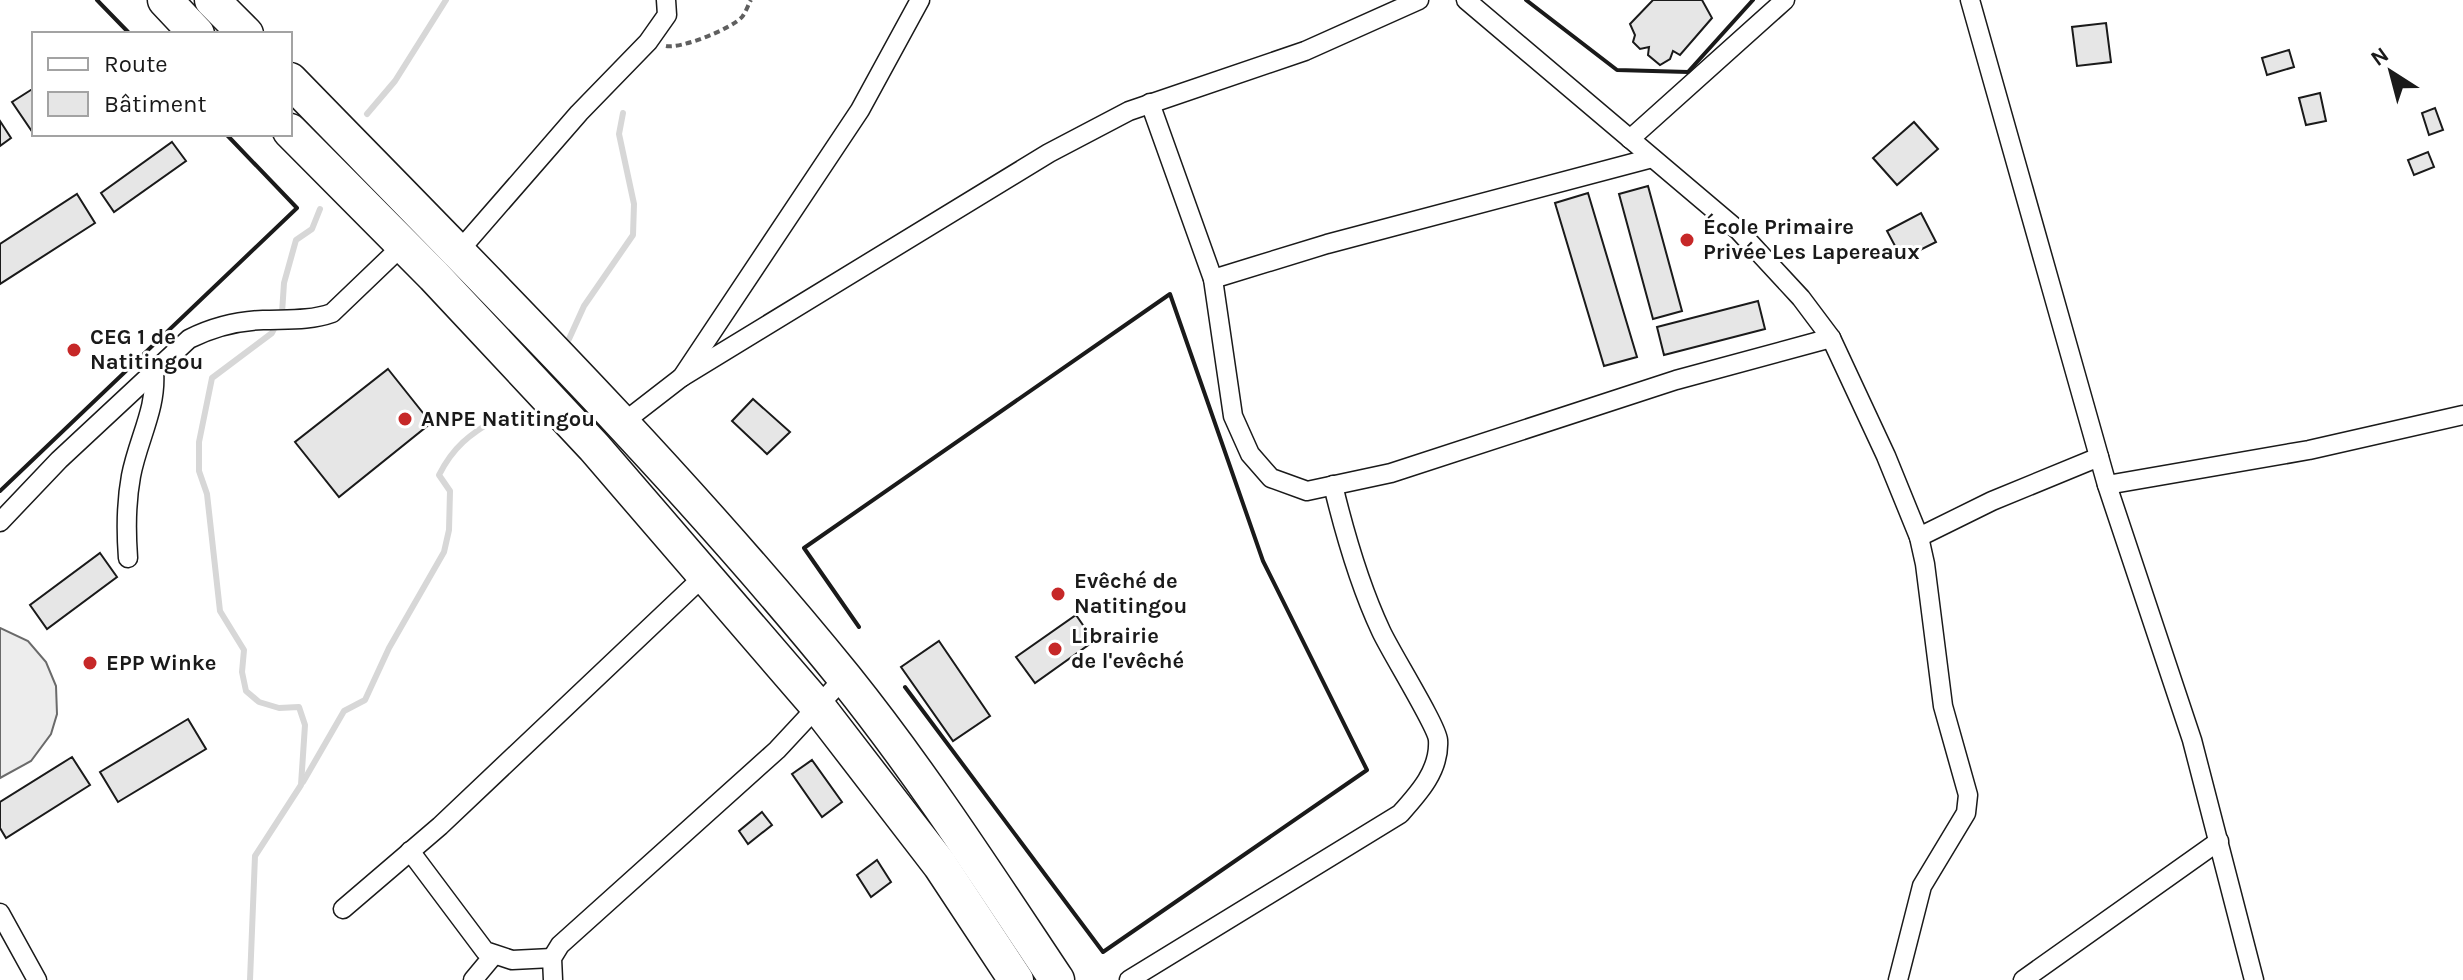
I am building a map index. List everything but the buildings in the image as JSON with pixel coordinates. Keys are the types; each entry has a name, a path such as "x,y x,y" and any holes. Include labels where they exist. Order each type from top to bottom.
{"highway":[{"path":"165,0 195,32"},
{"path":"212,0 244,32"},
{"path":"292,82 459,251 620,425 844,678 914,770 1057,980"},
{"path":"292,133 594,447 819,708 949,877 1016,980"}],"street":[{"path":"459,251 579,113 648,42 667,15 666,0"},
{"path":"682,377 860,110 920,0"},
{"path":"620,425 682,377 1049,153 1150,103 1305,51 1419,0"},
{"path":"1466,0 1739,231 1801,298 1831,338 1919,537 1935,625 1943,706 1968,795 1966,813 1922,886 1898,980"},
{"path":"1630,139 1785,0"},
{"path":"1970,0 2107,485 2192,740 2254,980"},
{"path":"1150,103 1213,279 1233,416 1250,454 1271,478 1307,491 1391,473 1676,380 1831,338"},
{"path":"1213,279 1327,244 1652,158"},
{"path":"0,522 189,339 216,326 259,320 318,318 332,313 403,245"},
{"path":"128,558 126,529 131,475 153,405 154,371"},
{"path":"2107,485 2309,450 2463,415"},
{"path":"1919,537 1992,501 2099,457"},
{"path":"1129,980 1400,814 1421,791 1435,765 1438,737 1379,629 1348,548 1333,485"},
{"path":"343,909 410,851 704,576"},
{"path":"553,980 552,958 560,945 819,708 844,678"},
{"path":"2023,980 2219,841"},
{"path":"410,851 476,941 493,956 512,960 552,958"},
{"path":"0,913 37,980"},
{"path":"473,980 493,956"}],"path":[{"path":"648,42 677,48 732,24 741,17 751,0"}],"shaded area":[{"path":"0,628 28,641 46,662 56,686 57,714 51,734 31,761 0,778"}],"waterway":[{"path":"367,114 395,81 446,0"},
{"path":"569,339 584,306 633,235 634,204 619,134 623,113"},
{"path":"250,980 255,856 301,785 305,725 299,707 279,708 259,702 246,691 242,672 244,650 220,611 207,494 199,471 199,442 212,378 272,333 282,313 284,283 296,240 312,229 320,209"},
{"path":"303,782 344,711 365,700 389,648 444,552 449,530 450,491 439,475 463,442 496,419"}],"wall":[{"path":"97,0 128,32"},
{"path":"1526,0 1617,70 1688,72 1753,0"},
{"path":"0,491 297,208 228,136"},
{"path":"859,627 804,548 1170,294 1263,561 1367,770 1103,952 905,687"}],"place":[{"name":"École Primaire Privée Les Lapereaux","path":"1687,240"},
{"name":"CEG 1 de Natitingou","path":"74,350"},
{"name":"ANPE Natitingou","path":"405,419"},
{"name":"Evêché de Natitingou","path":"1058,594"},
{"name":"Librairie de l'evêché","path":"1055,649"},
{"name":"EPP Winke","path":"90,663"}]}
